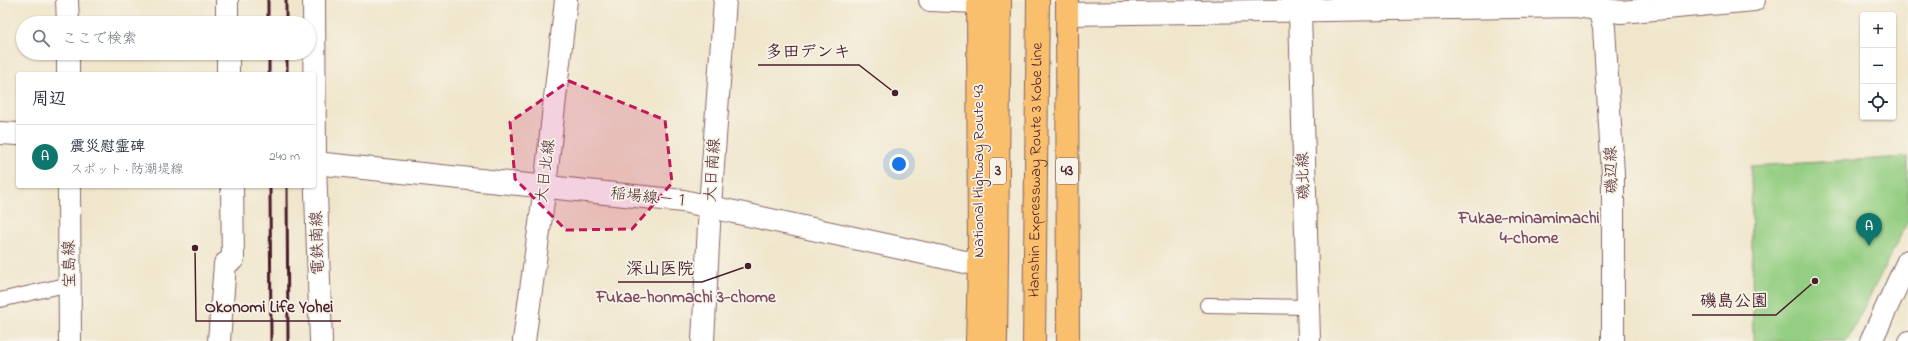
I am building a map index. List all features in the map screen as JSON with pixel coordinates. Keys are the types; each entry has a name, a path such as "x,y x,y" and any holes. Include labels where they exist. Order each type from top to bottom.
{"highway":[{"name":"3","path":"996,341 1000,0"},
{"name":"Hanshin Expressway Route 3 Kobe Line","path":"1034,341 1038,0"},
{"name":"National Highway Route 43","path":"977,341 979,265 978,1"},
{"name":"43","path":"1067,7 1068,341"}],"street":[{"path":"68,0 68,16"},
{"path":"227,0 227,16"},
{"name":"電鉄南線","path":"314,0 314,16"},
{"name":"大日北線","path":"524,341 545,187 566,0"},
{"name":"大日南線","path":"703,341 710,206 725,0"},
{"path":"930,0 978,1"},
{"path":"1067,7 1300,11 1348,4 1576,6 1598,4 1621,12 1754,0"},
{"name":"磯辺線","path":"1598,4 1604,28 1613,174 1612,341"},
{"name":"磯北線","path":"1300,11 1309,341"},
{"path":"68,60 68,72"},
{"path":"228,60 228,72"},
{"name":"電鉄南線","path":"314,60 314,72"},
{"path":"0,133 16,134"},
{"name":"稲場線－１","path":"316,163 683,201 979,265"},
{"name":"宝島線","path":"69,188 70,341"},
{"path":"219,341 225,264 232,259 232,188"},
{"name":"電鉄南線","path":"316,188 321,341"},
{"path":"1871,341 1908,261"}],"lane":[{"path":"0,300 70,284"},
{"path":"1207,305 1308,307"}],"highlighted area":[{"path":"569,81 665,120 672,183 632,229 566,230 515,179 510,122"}],"green space":[{"path":"1908,157 1908,221 1847,341 1753,341 1751,166"}],"railway":[{"path":"268,0 268,16"},
{"path":"286,0 286,16"},
{"path":"269,60 269,72"},
{"path":"287,60 287,72"},
{"path":"270,188 271,341"},
{"path":"287,188 288,341"}],"place":[{"name":"多田デンキ","path":"895,93"},
{"name":"震災慰霊碑","path":"1869,246"},
{"name":"Okonomi Life Yohei","path":"195,248"},
{"name":"深山医院","path":"748,266"},
{"name":"磯島公園","path":"1815,281"}],"district":[{"name":"Fukae-minamimachi 4-chome","path":"1529,228"},
{"name":"Fukae-honmachi 3-chome","path":"686,297"}]}
